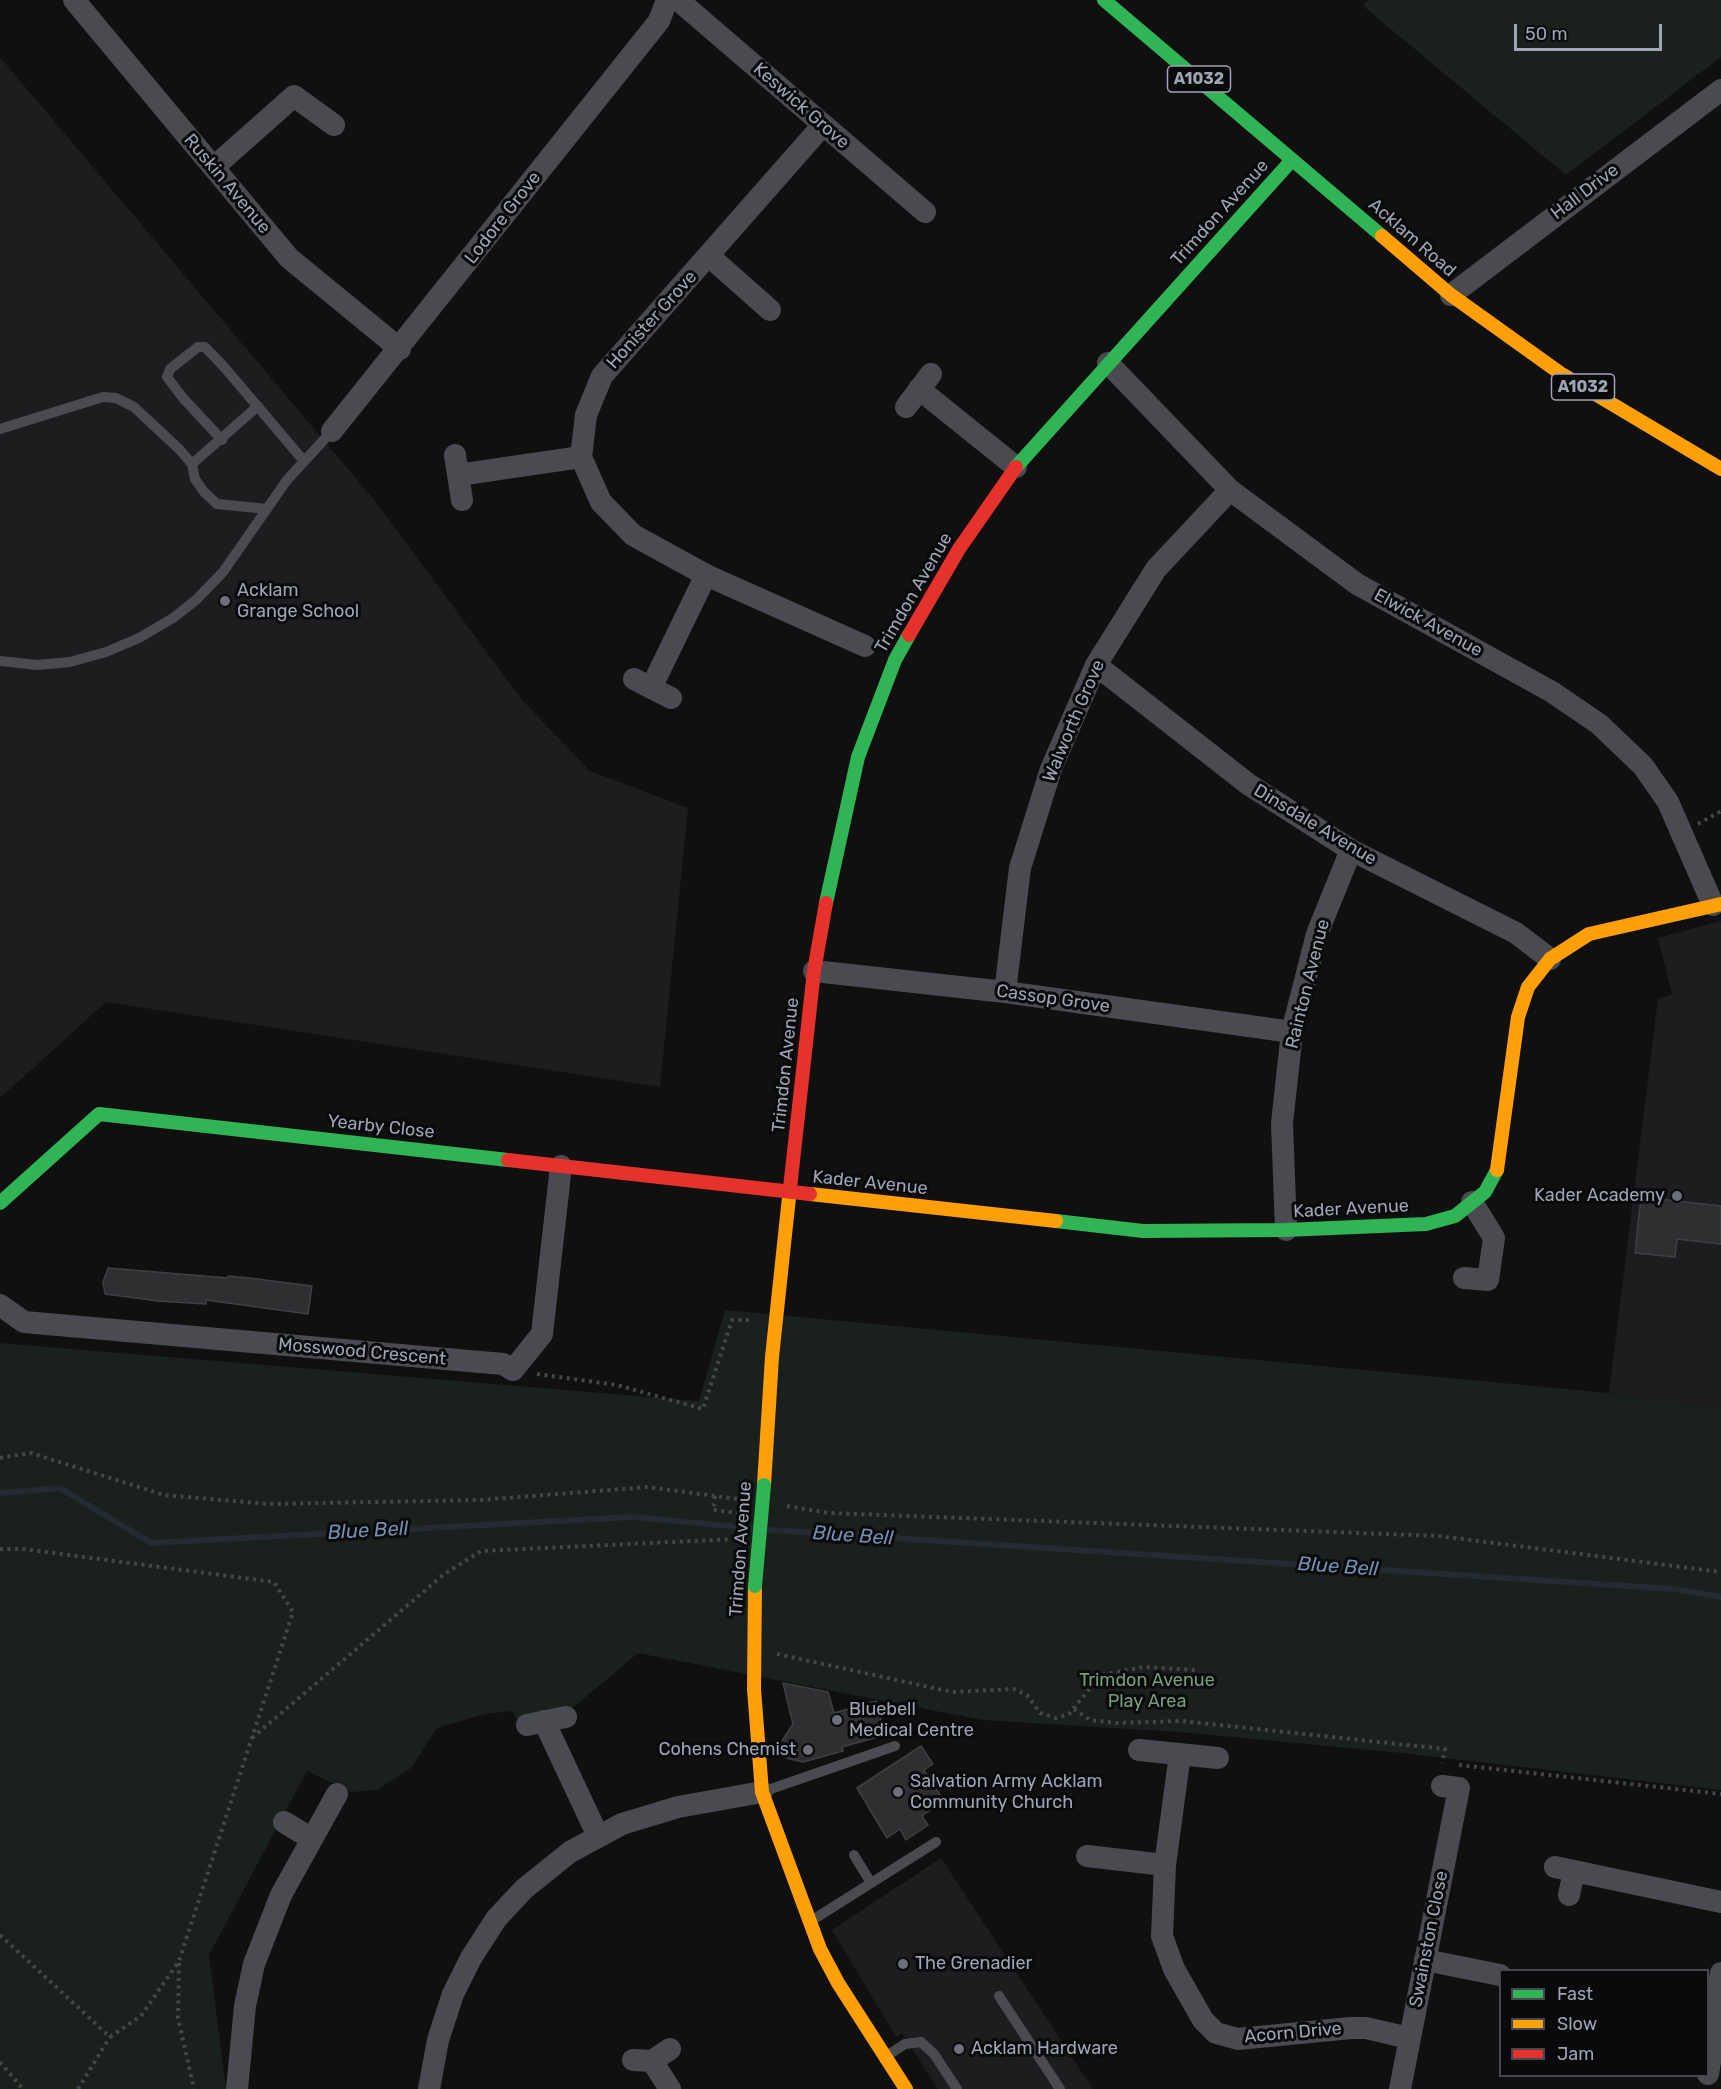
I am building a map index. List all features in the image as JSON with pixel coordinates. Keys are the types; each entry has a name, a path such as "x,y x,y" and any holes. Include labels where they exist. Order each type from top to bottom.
{"street":[{"name":"Ruskin Avenue","path":"74,0 289,258 400,349"},
{"name":"Lodore Grove","path":"332,431 400,349 659,21 667,0"},
{"name":"Keswick Grove","path":"678,0 925,212"},
{"name":"Acklam Road","path":"1104,0 1451,296 1560,373 1721,469"},
{"name":"Hall Drive","path":"1451,296 1721,90"},
{"path":"214,167 294,96 334,125"},
{"name":"Honister Grove","path":"581,458 586,415 602,376 823,125"},
{"name":"Trimdon Avenue","path":"906,2089 838,1983 808,1923 762,1792 753,1649 755,1586 776,1320 814,971 831,865 858,757 895,660 958,549 1016,467 1292,160"},
{"path":"709,255 770,310"},
{"name":"Elwick Avenue","path":"1108,363 1230,490 1357,584 1552,692 1599,724 1643,766 1668,802 1717,904"},
{"path":"919,390 1016,467"},
{"path":"462,500 456,465 581,458 601,502 633,535 706,575 865,646"},
{"name":"Walworth Grove","path":"1005,992 1020,868 1052,769 1096,665 1156,569 1230,490"},
{"path":"652,688 706,575"},
{"name":"Dinsdale Avenue","path":"1096,665 1248,784 1350,850 1516,933 1550,959"},
{"name":"Rainton Avenue","path":"1286,1230 1282,1123 1292,1032 1317,934 1350,850"},
{"name":"Kader Avenue","path":"791,1192 1143,1231 1286,1230 1426,1224 1455,1216 1485,1192 1499,1166 1518,1017 1528,987 1550,959 1589,934 1717,904"},
{"name":"Cassop Grove","path":"814,971 1005,992 1292,1032"},
{"name":"Yearby Close","path":"0,1203 99,1114 791,1192"},
{"path":"513,1371 542,1334 561,1166"},
{"path":"1464,1278 1488,1280 1494,1238 1472,1202"},
{"name":"Mosswood Crescent","path":"0,1305 24,1322 503,1364 513,1371"},
{"path":"566,1717 535,1723 597,1836"},
{"path":"1139,1750 1218,1758"},
{"name":"Acorn Drive","path":"1180,1754 1165,1864 1162,1921 1167,1952 1203,2020 1216,2033 1238,2039 1365,2028 1409,2038"},
{"name":"Swainston Close","path":"1400,2089 1459,1788"},
{"path":"429,2089 438,2040 453,1994 471,1958 496,1919 547,1869 597,1836 644,1815 762,1792"},
{"path":"237,2089 245,2006 254,1964 281,1895 337,1794"},
{"path":"284,1822 312,1839"},
{"path":"1087,1856 1165,1864"},
{"path":"1569,1894 1564,1869 1721,1902"},
{"path":"1425,1960 1499,1975"},
{"path":"1709,2064 1715,2031 1710,2016 1721,1973"},
{"path":"651,2057 669,2089"}],"lane":[{"path":"222,440 168,377 170,369 198,347 205,347 303,460"},
{"path":"0,429 103,397 116,398 134,407 192,464 195,479 204,492 217,504 267,509"},
{"path":"192,464 258,406"},
{"path":"0,661 37,665 70,662 106,652 147,633 196,600 223,572 303,460 332,431"},
{"path":"762,1792 895,1746"},
{"path":"808,1923 936,1842"},
{"path":"854,1855 871,1882"},
{"path":"999,1996 1060,2089"},
{"path":"885,2057 905,2043 921,2042 934,2054 957,2089"}],"path":[{"path":"1683,832 1721,811"},
{"path":"513,1371 617,1384 703,1409 732,1320 776,1320"},
{"path":"0,1458 31,1453 164,1495 268,1504 480,1500 648,1486 740,1500"},
{"path":"715,1496 713,1510 739,1513"},
{"path":"785,1506 830,1513 1439,1536 1721,1572"},
{"path":"252,1739 443,1575 481,1551 736,1539"},
{"path":"0,1550 23,1549 274,1582 293,1612 179,1961 141,2016 110,2037 78,2089"},
{"path":"753,1649 952,1692 1014,1689 1027,1695 1040,1713 1048,1717 1063,1717 1074,1709 1093,1681 1101,1675 1144,1667 1196,1670"},
{"path":"1074,1709 1090,1720 1116,1724 1182,1721 1445,1749 1437,1785 1459,1788"},
{"path":"1442,1763 1721,1794"},
{"path":"0,1935 110,2037"},
{"path":"179,1961 178,2018 194,2089"},
{"path":"0,2062 24,2089"}],"shaded area":[{"name":"Acklam Grange School","path":"0,57 375,501 523,701 590,771 688,808 660,1087 106,1002 0,1098"},
{"name":"Kader Academy","path":"1721,921 1721,1408 1609,1393 1658,999 1672,994 1658,938"},
{"path":"941,1858 1093,2089 938,2089 902,2033 896,2037 832,1930"}],"green space":[{"path":"1368,0 1721,0 1721,57 1566,175 1363,6"},
{"name":"Trimdon Avenue Play Area","path":"725,1310 1609,1393 1721,1408 1721,1790 1401,1753 1180,1732 982,1720 638,1653 574,1707 517,1720 513,1711 485,1714 437,1728 411,1768 377,1790 352,1792 307,1771 209,1955 226,2089 0,2089 0,1343 699,1401"}],"building":[{"path":"1641,1197 1721,1206 1721,1244 1677,1239 1675,1257 1635,1253"},
{"path":"108,1268 228,1278 228,1276 312,1286 308,1314 206,1300 206,1304 105,1294 103,1282"},
{"name":"Bluebell Medical Centre","path":"783,1683 828,1692 834,1713 876,1701 885,1735 842,1747 843,1751 803,1762 786,1758 780,1744 793,1724"},
{"name":"Salvation Army Acklam Community Church","path":"921,1746 933,1764 924,1770 940,1795 935,1798 939,1804 922,1816 928,1825 906,1840 900,1829 887,1838 857,1788"}],"waterway":[{"name":"Blue Bell","path":"0,1493 60,1488 151,1543 632,1517 751,1528"},
{"name":"Blue Bell","path":"770,1530 1674,1589 1721,1597"}],"traffic: fast":[{"path":"1104,0 1382,236"},
{"path":"1016,467 1292,160"},
{"path":"826,903 858,757 895,660 909,635"},
{"path":"0,1203 99,1114 508,1160"},
{"path":"1056,1221 1143,1231 1286,1230 1426,1224 1455,1216 1485,1192 1497,1170"},
{"path":"755,1586 764,1485"}],"traffic: slow":[{"path":"1382,236 1451,295 1560,373 1721,469"},
{"path":"1497,1170 1518,1017 1528,987 1550,959 1589,934 1721,904"},
{"path":"764,1485 772,1357 790,1188"},
{"path":"810,1194 1056,1221"},
{"path":"755,1586 754,1689 762,1792 820,1949 838,1983 906,2089"}],"traffic: jam":[{"path":"909,635 959,549 1016,467"},
{"path":"790,1188 814,971 826,903"},
{"path":"508,1160 810,1194"}],"place":[{"name":"Acklam Grange School","path":"225,601"},
{"name":"Kader Academy","path":"1677,1196"},
{"name":"Bluebell Medical Centre","path":"837,1720"},
{"name":"Cohens Chemist","path":"808,1750"},
{"name":"Salvation Army Acklam Community Church","path":"898,1792"},
{"name":"The Grenadier","path":"903,1964"},
{"name":"Acklam Hardware","path":"959,2049"}]}
